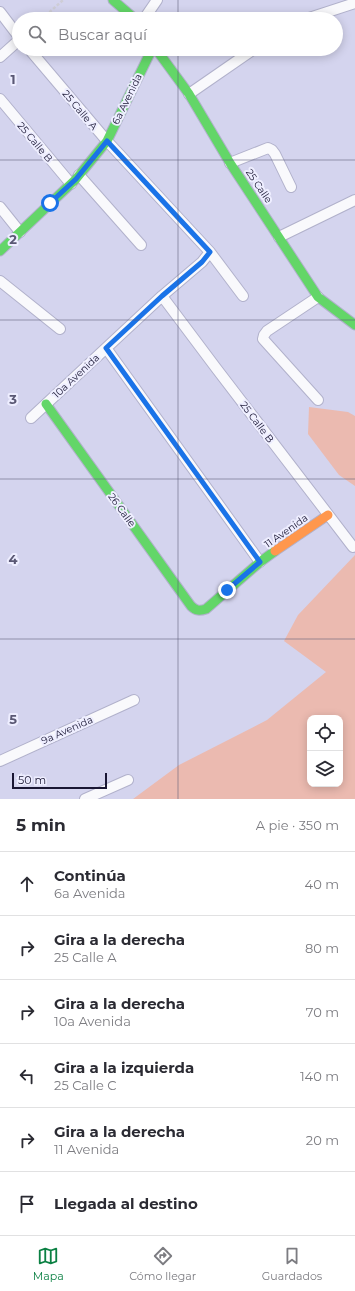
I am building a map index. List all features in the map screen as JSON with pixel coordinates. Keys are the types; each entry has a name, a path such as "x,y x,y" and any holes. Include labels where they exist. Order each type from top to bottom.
{"street":[{"path":"113,0 127,12"},
{"path":"149,12 157,0"},
{"path":"327,12 355,3"},
{"path":"0,12 12,28"},
{"path":"0,57 12,45"},
{"name":"25 Calle A","path":"35,56 107,141 210,252 243,296"},
{"name":"6a Avenida","path":"0,251 71,184 107,141 149,56"},
{"name":"25 Calle","path":"161,56 189,94 230,164 318,297 355,325"},
{"path":"189,94 244,56"},
{"name":"25 Calle B","path":"0,99 71,184"},
{"path":"230,164 268,148 272,150 291,187"},
{"path":"79,175 140,244"},
{"path":"279,237 355,200"},
{"path":"0,207 20,232"},
{"name":"10a Avenida","path":"31,418 162,296 202,262 210,252"},
{"path":"0,281 60,329"},
{"name":"25 Calle B","path":"162,296 353,547"},
{"path":"318,297 267,331 263,339 318,400"},
{"path":"106,348 260,562"},
{"name":"26 Calle","path":"46,404 191,606 195,610 201,611"},
{"name":"11 Avenida","path":"201,611 206,609 260,562 328,515"},
{"name":"9a Avenida","path":"0,761 134,700"},
{"path":"85,799 128,780"}],"path":[{"path":"49,12 62,0"}],"shaded area":[{"path":"309,407 348,412 355,416 355,486 339,475 308,434"},
{"path":"355,555 355,799 133,799 179,765 267,720 326,672 284,641 298,615"}],"traffic: fast":[{"path":"113,0 127,12"},
{"path":"0,251 76,179 107,141 149,56"},
{"path":"161,56 189,94 230,163 318,297 355,325"},
{"path":"46,404 191,606 196,610 206,609 260,562 275,551"}],"traffic: slow":[{"path":"275,551 328,515"}],"route":[{"path":"50,203 76,179 107,141 210,252 202,262 162,296 106,348 260,562 227,590"}]}
